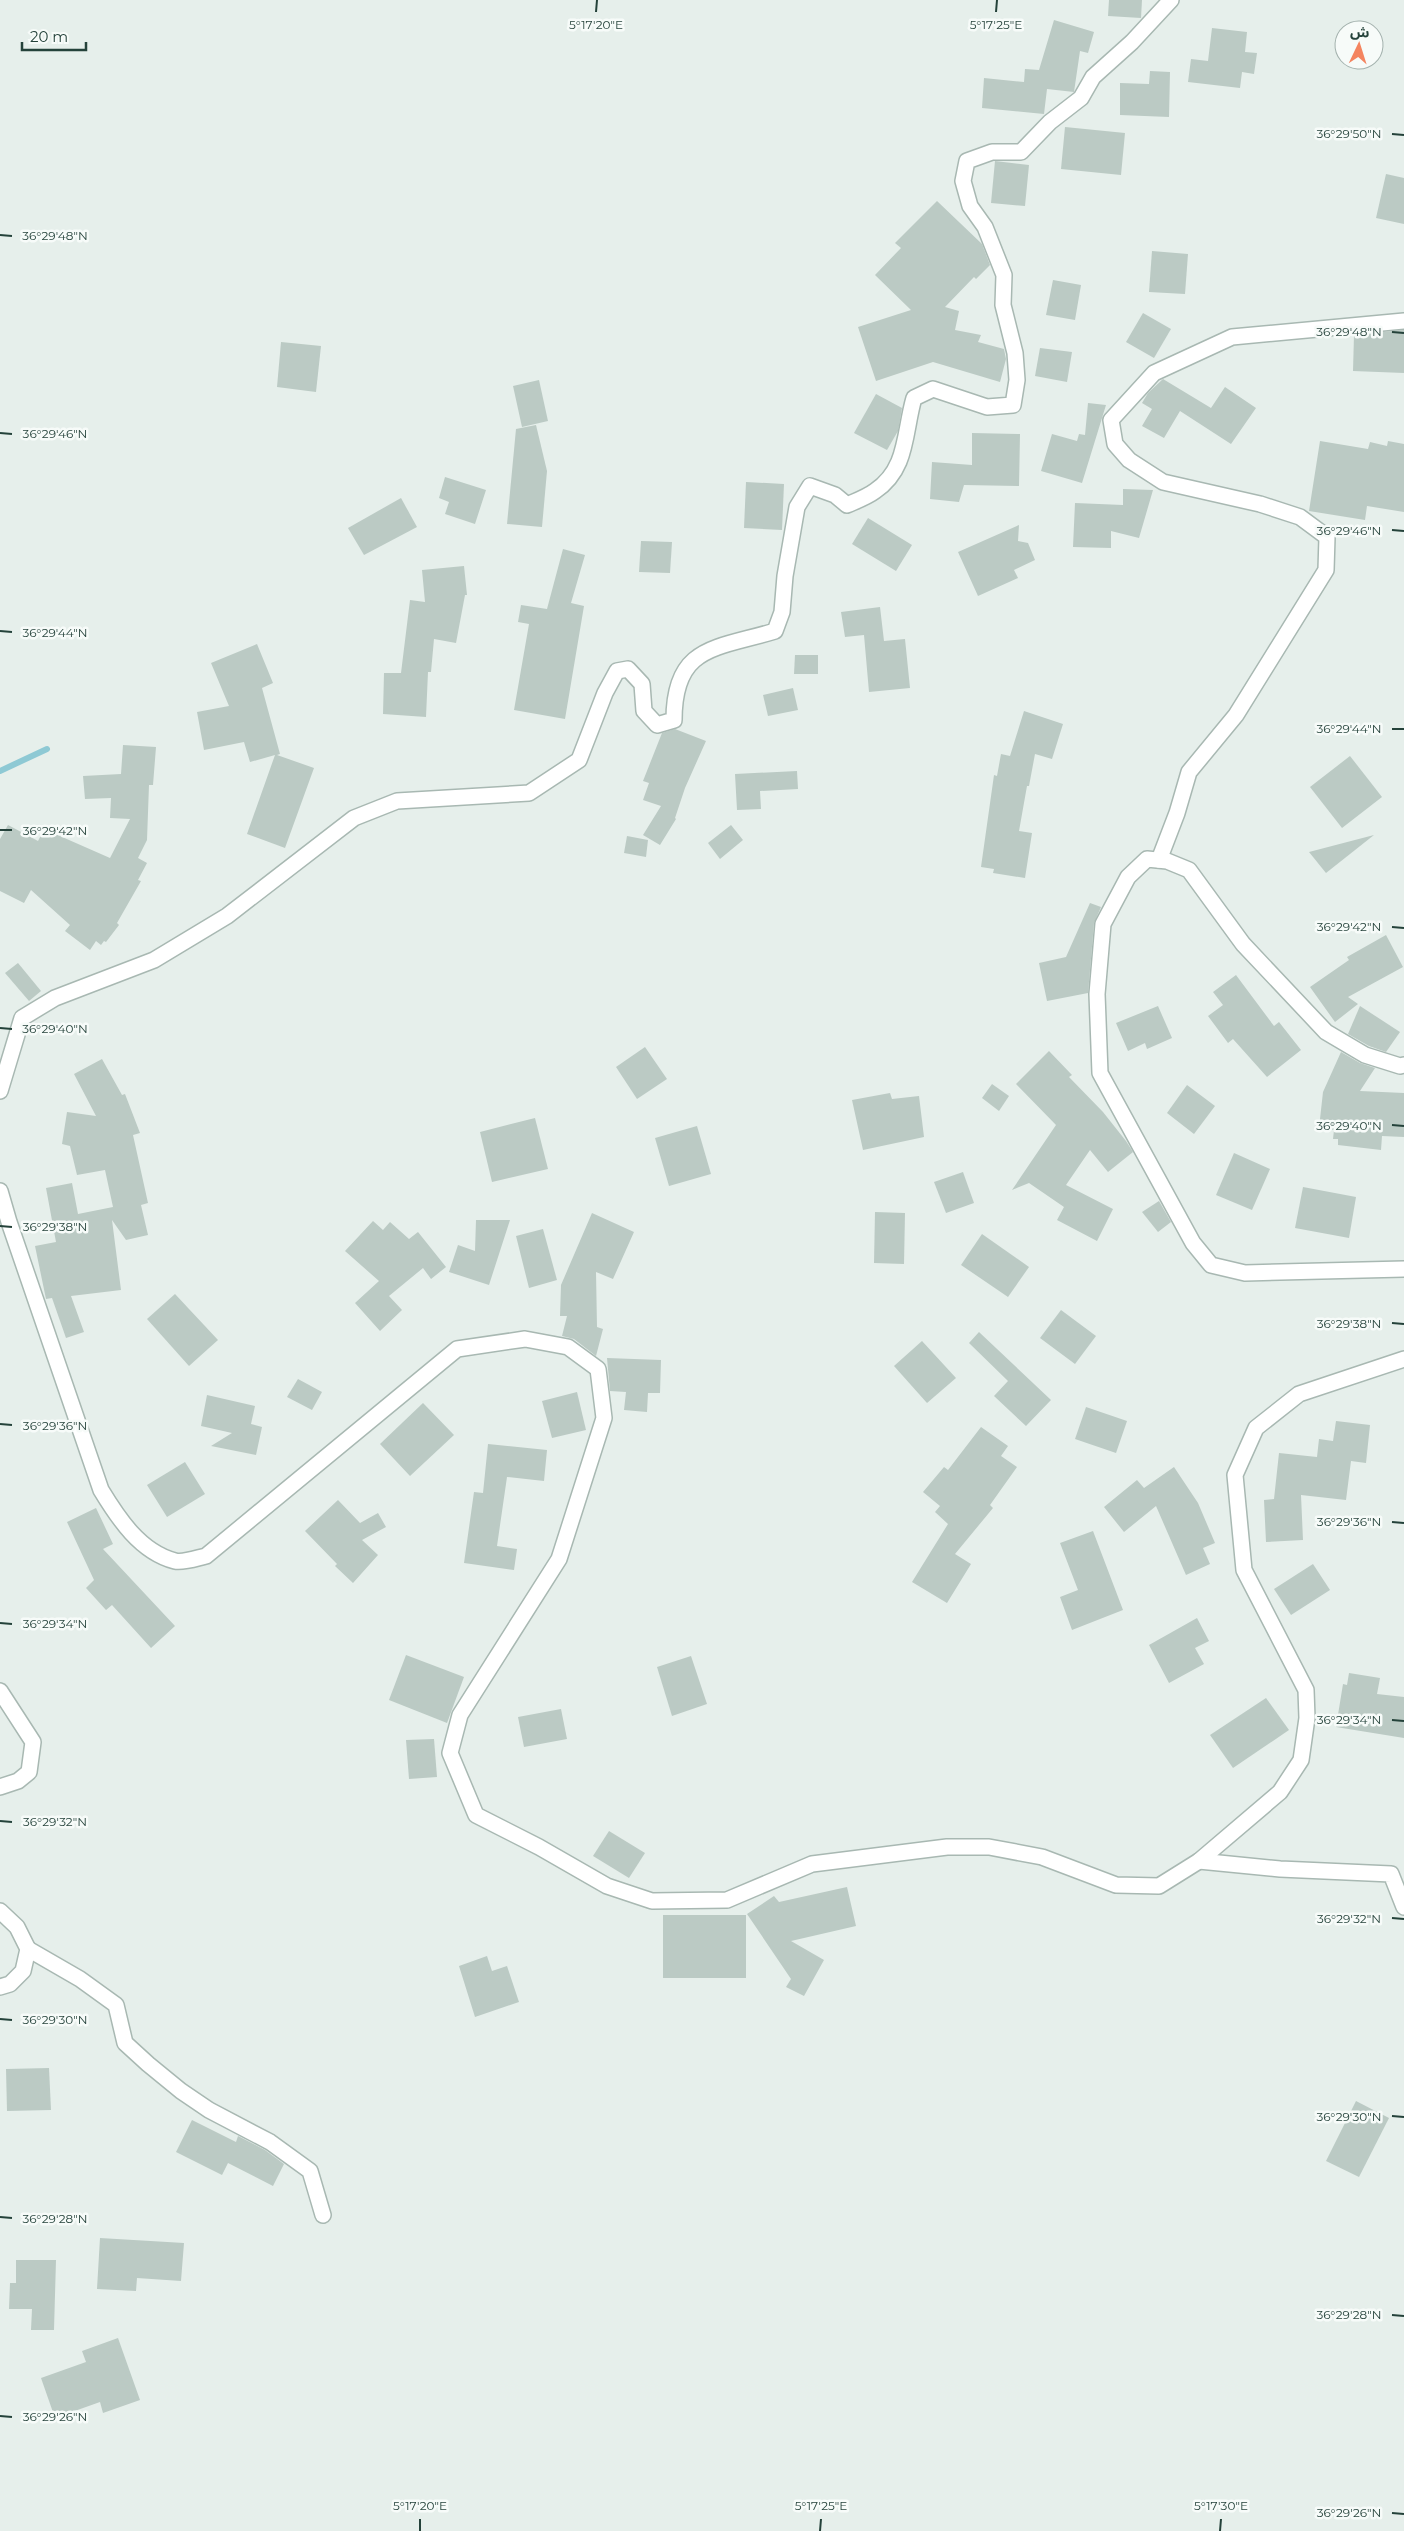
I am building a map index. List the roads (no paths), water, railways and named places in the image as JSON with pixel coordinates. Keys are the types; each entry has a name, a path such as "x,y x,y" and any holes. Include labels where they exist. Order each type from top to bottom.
{"street":[{"path":"0,1092 22,1018 55,998 154,960 227,916 354,818 397,801 529,793 579,760 605,693 617,671 628,669 642,684 644,711 657,725 674,720 674,696 684,669 709,650 775,631 782,612 785,576 797,507 810,486 834,495 847,505 876,491 898,466 906,442 909,415 914,398 933,389 987,407 1013,405 1017,380 1015,353 1003,305 1004,275 985,227 970,206 962,181 967,161 992,152 1021,152 1050,122 1081,98 1093,77 1132,42 1171,0"},
{"path":"1158,860 1189,772 1236,715 1326,570 1327,537 1300,517 1268,506 1162,482 1129,460 1115,444 1111,420 1154,373 1232,337 1404,321"},
{"path":"1404,1065 1400,1066 1365,1055 1326,1032 1243,944 1189,870 1167,861 1147,860 1128,877 1102,924 1097,994 1100,1074 1194,1243 1211,1265 1245,1273 1404,1269"},
{"path":"0,1191 100,1490 122,1524 151,1549 176,1561 206,1556 457,1349 525,1339 568,1347 598,1368 604,1418 559,1559 460,1715 450,1753 476,1815 539,1847 607,1886 652,1901 726,1900 812,1864 947,1847 989,1847 1042,1857 1116,1885 1159,1886 1199,1861 1280,1792 1301,1760 1307,1718 1306,1690 1244,1570 1236,1475 1256,1428 1299,1394 1404,1359"},
{"path":"0,1691 33,1742 29,1772 18,1781 0,1786"},
{"path":"1199,1861 1280,1869 1391,1874 1404,1907"},
{"path":"0,1912 17,1927 28,1949 80,1979 116,2005 125,2043 181,2091 209,2110 270,2142 310,2171 323,2215"},
{"path":"0,1986 10,1984 23,1971 28,1949"}],"waterway":[{"path":"0,771 47,749"}]}
